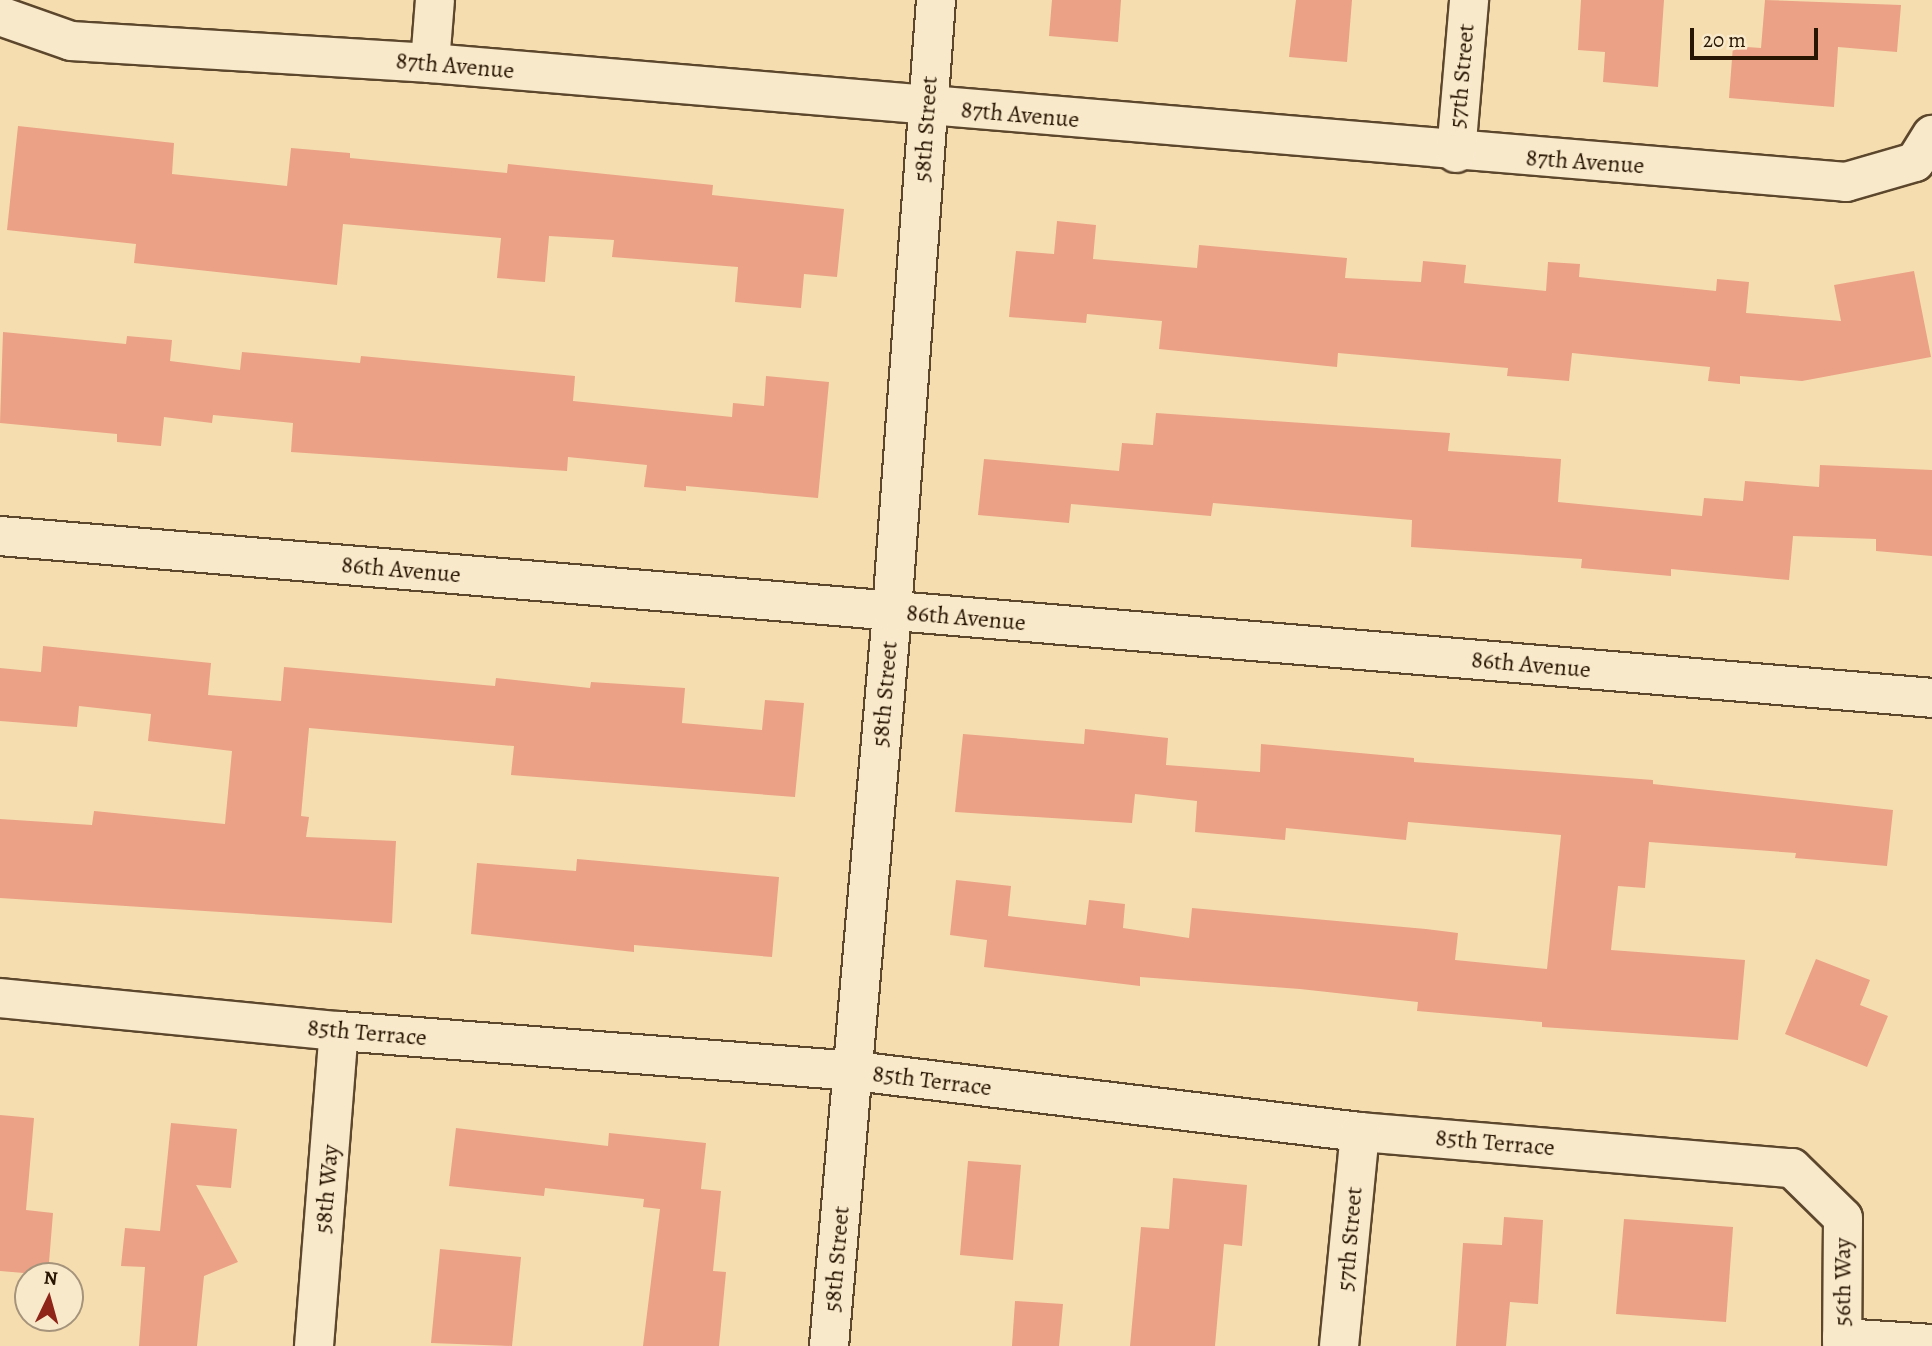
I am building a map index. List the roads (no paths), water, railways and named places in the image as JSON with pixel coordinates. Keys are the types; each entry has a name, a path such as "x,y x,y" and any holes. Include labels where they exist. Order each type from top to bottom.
{"street":[{"path":"430,63 435,0"},
{"name":"58th Street","path":"829,1346 855,1071 892,611 936,0"},
{"name":"57th Street","path":"1456,153 1469,0"},
{"name":"87th Avenue","path":"0,16 71,41 430,63 1456,153 1846,182 1924,149"},
{"name":"86th Avenue","path":"0,536 1932,698"},
{"name":"85th Terrace","path":"0,998 340,1031 855,1071 1360,1132 1792,1168 1843,1218"},
{"name":"58th Way","path":"314,1346 340,1031"},
{"name":"57th Street","path":"1339,1346 1360,1132"},
{"name":"56th Way","path":"1842,1342 1843,1218"},
{"path":"1842,1342 1932,1344"}]}
